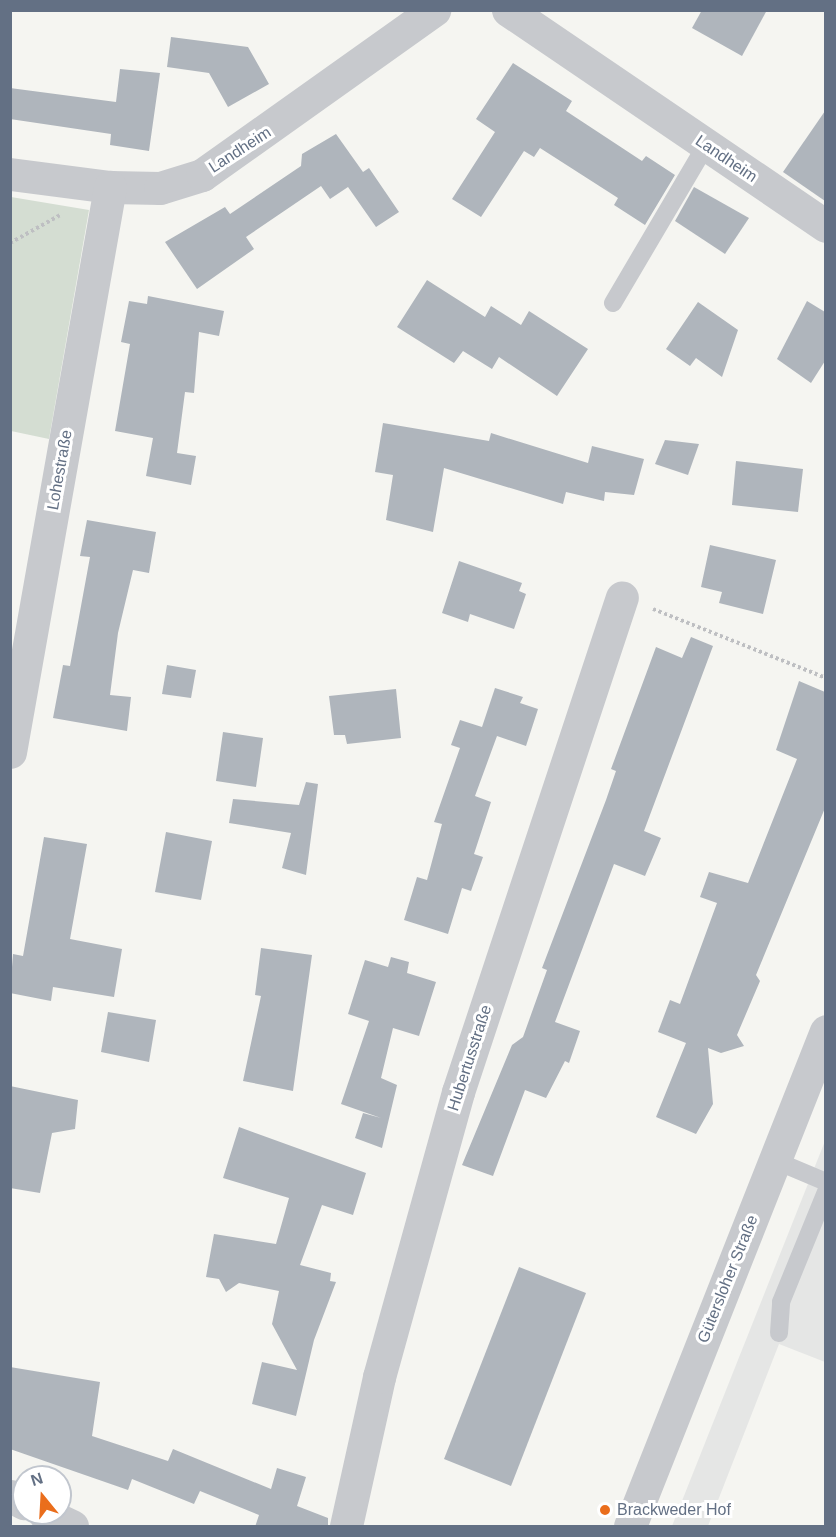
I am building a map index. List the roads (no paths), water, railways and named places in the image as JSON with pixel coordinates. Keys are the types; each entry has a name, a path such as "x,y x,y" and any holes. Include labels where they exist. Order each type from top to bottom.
{"street":[{"name":"Landheim","path":"10,174 110,187 160,188 232,159 434,10"},
{"name":"Landheim","path":"508,10 825,226"},
{"name":"Lohestraße","path":"10,752 110,187"},
{"name":"Hubertusstraße","path":"346,1527 379,1377 458,1092 622,597"},
{"name":"Gütersloher Straße","path":"630,1527 825,1030"}],"lane":[{"path":"613,303 706,145"},
{"path":"774,1160 825,1182"},
{"path":"779,1333 781,1302 825,1192"}],"place":[{"name":"Brackweder Hof","path":"605,1510"}]}
